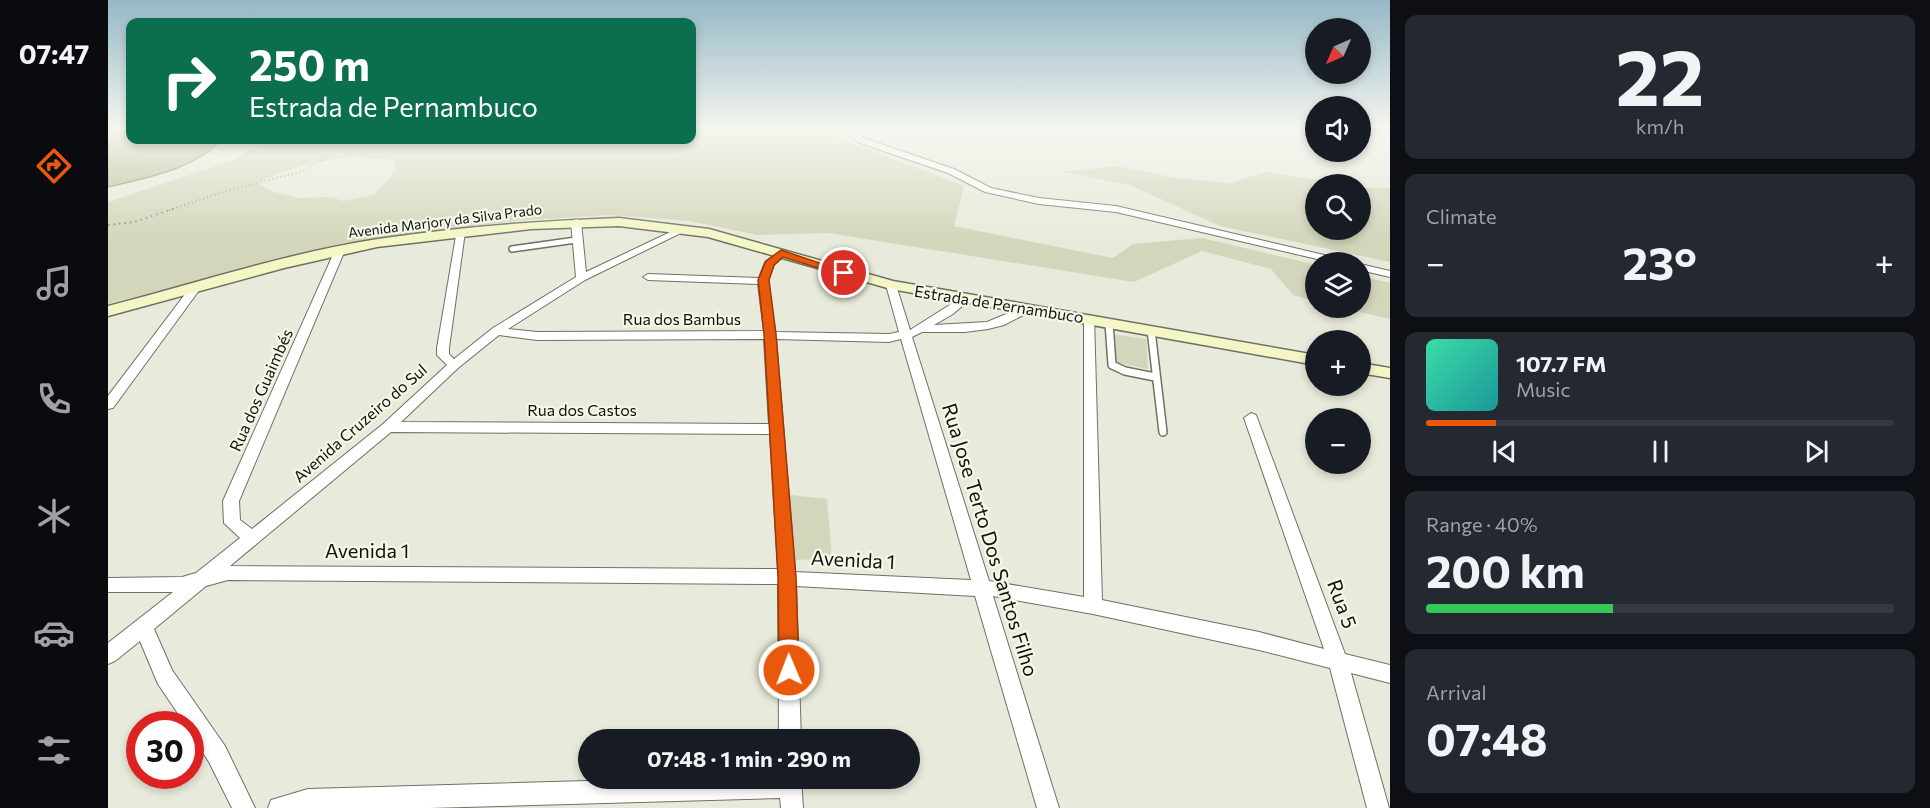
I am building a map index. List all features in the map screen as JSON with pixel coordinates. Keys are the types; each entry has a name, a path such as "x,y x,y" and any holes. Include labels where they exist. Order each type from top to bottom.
{"main road":[{"name":"Avenida Marjory da Silva Prado","path":"108,311 340,250 460,232 576,222 633,222 686,228"},
{"name":"Estrada de Pernambuco","path":"686,228 891,285 1305,358"},
{"path":"1371,370 1390,373"}],"street":[{"path":"935,166 988,189 1039,201 1126,211 1305,253"},
{"path":"576,222 581,278"},
{"name":"Avenida Cruzeiro do Sul","path":"108,655 388,427 454,365 497,331 581,278 686,228"},
{"path":"454,365 444,355 442,348 460,232"},
{"name":"Rua dos Guaimbés","path":"251,537 232,523 231,501 340,250"},
{"path":"781,254 770,264 764,280 770,334 787,577 790,729"},
{"path":"1371,269 1390,273"},
{"path":"648,277 764,280"},
{"name":"Rua Jose Terto Dos Santos Filho","path":"891,285 984,588 1048,808"},
{"path":"108,405 196,287"},
{"name":"Rua dos Bambus","path":"497,331 537,336 770,334 889,338 905,335 921,328 949,312 964,299"},
{"path":"921,328 987,327 1004,323 1028,309"},
{"path":"1090,319 1093,606"},
{"name":"Rua 5","path":"1251,418 1338,660 1378,808"},
{"name":"Rua dos Castos","path":"388,427 776,429"},
{"name":"Avenida 1","path":"108,585 171,585 228,573 756,575 809,581 984,588 1093,606 1338,660 1390,674"},
{"path":"143,626 176,696 217,754 244,808"},
{"path":"279,808 308,800 791,791"}],"lane":[{"path":"512,249 576,240"},
{"path":"1109,323 1112,365 1125,371 1155,377"},
{"path":"1151,330 1163,432"}],"path":[{"path":"108,225 134,222 230,190 303,171 312,166"}],"shaded area":[{"path":"108,166 182,166 153,176 108,187"},
{"path":"217,166 303,166 257,183 274,192 299,198 332,197 342,201 374,195 397,169 396,166 911,166 964,186 954,226 1113,258 1133,244 1202,238 1305,262 1305,298 1293,295 1271,269 1202,251 1134,282 828,233 757,235 690,221 610,215 514,221 343,243 108,304 108,202"},
{"path":"1117,166 1176,178 1231,183 1266,172 1305,178 1305,240 1371,240 1371,188 1390,188 1390,262 1371,258 1371,252 1343,252 1220,226 1130,185 1062,172"},
{"path":"1371,278 1390,283 1390,319 1371,315"},
{"path":"1111,334 1146,339 1148,369 1114,362"},
{"path":"782,494 827,499 832,559 785,560"}],"route":[{"path":"789,670 787,577 770,334 764,280 771,261 781,254 844,273"}]}
